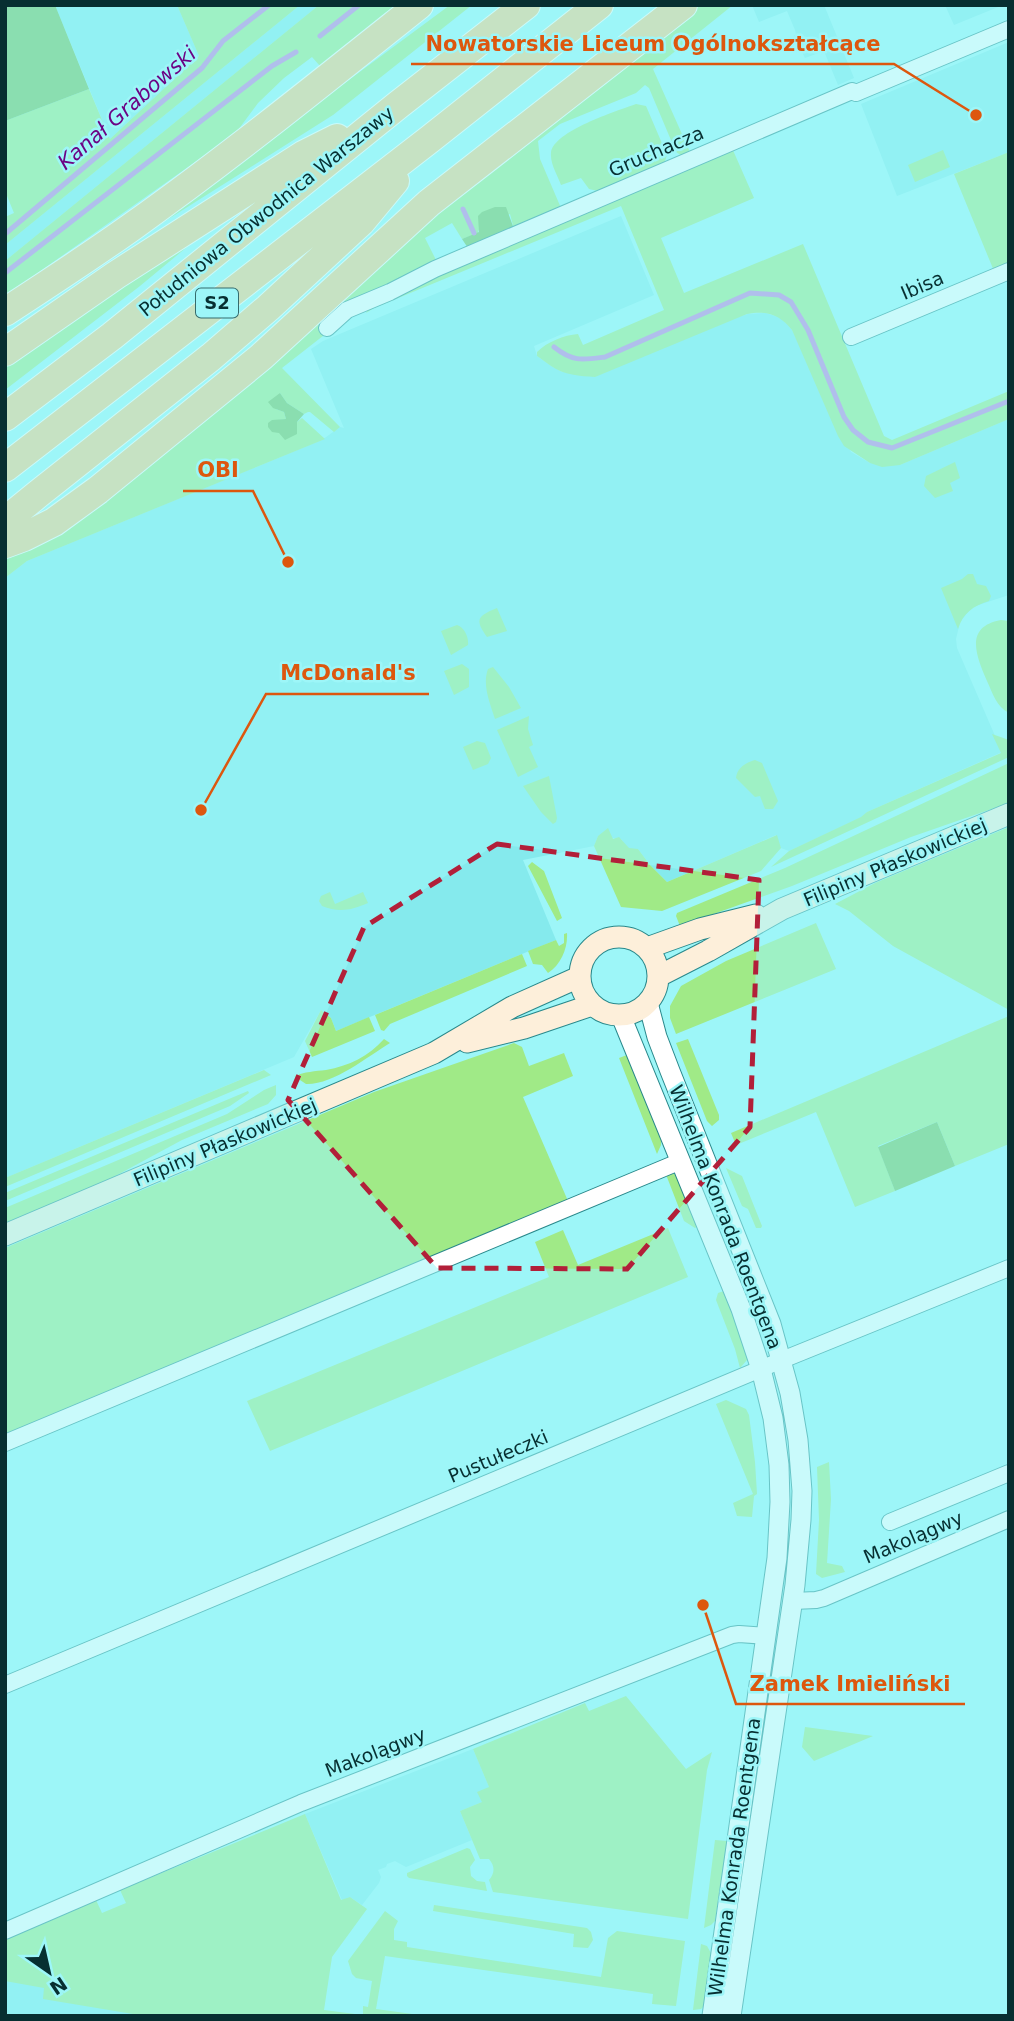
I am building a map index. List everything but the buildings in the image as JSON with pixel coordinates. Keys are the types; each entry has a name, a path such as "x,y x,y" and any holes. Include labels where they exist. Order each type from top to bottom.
{"highway":[{"path":"5,312 172,197 419,5"},
{"name":"Południowa Obwodnica Warszawy","path":"5,417 112,336 526,5"},
{"name":"Południowa Obwodnica Warszawy","path":"5,468 599,5"},
{"path":"5,544 54,522 99,490 261,357 429,203 683,5"},
{"path":"5,352 116,275 303,155 398,105"},
{"path":"5,522 211,358 268,308 361,222 430,139"}],"main road":[{"name":"Filipiny Płaskowickiej","path":"659,976 782,909 1009,814"},
{"name":"Filipiny Płaskowickiej","path":"647,948 700,929 782,909"},
{"path":"623,936 636,940 647,948 653,956 659,976 648,1003 638,1011 621,1016 610,1014 592,1004 583,992 579,977 585,956 596,943 623,936"},
{"name":"Filipiny Płaskowickiej","path":"5,1235 445,1048 512,1007 579,977"},
{"name":"Filipiny Płaskowickiej","path":"445,1048 524,1028 592,1004"}],"street":[{"name":"Gruchacza","path":"327,328 347,310 435,269 852,91 856,93 1009,29"},
{"name":"Ibisa","path":"851,337 1009,271"},
{"name":"Wilhelma Konrada Roentgena","path":"648,1003 670,1071 767,1314 782,1360 797,1427 802,1520 793,1601 731,2016"},
{"name":"Wilhelma Konrada Roentgena","path":"621,1016 741,1309 761,1368 776,1436 780,1502 777,1558 712,2016"},
{"path":"5,1443 681,1161"},
{"name":"Pustułeczki","path":"5,1685 761,1368 1009,1268"},
{"path":"890,1522 1009,1473"},
{"name":"Makolągwy","path":"793,1601 824,1598 1009,1519"},
{"name":"Makolągwy","path":"5,1931 301,1803 732,1635 766,1636"}],"highlighted area":[{"path":"497,844 759,880 750,1127 627,1269 437,1268 288,1100 364,927"}],"shaded area":[{"path":"55,5 177,5 199,56 110,139"},
{"path":"300,5 319,5 5,261 5,245"},
{"path":"752,5 824,5 854,78 838,85 824,51 805,58 794,36 795,30 787,11 759,22"},
{"path":"945,5 1003,5 954,25"},
{"path":"1009,42 1009,152 897,196 861,104"},
{"path":"621,216 654,295 534,346 537,356 562,372 748,314 766,313 781,318 792,330 851,452 870,463 900,465 1009,419 1009,595 972,607 960,622 956,639 957,648 1002,752 867,812 862,817 789,851 781,848 776,835 667,882 638,849 629,849 621,839 598,836 594,846 523,860 556,940 336,1031 331,1018 321,1010 294,1057 5,1178 5,578 27,561 322,440 340,427 344,428 311,349 323,341"},
{"path":"473,1749 489,1787 482,1802 460,1811 472,1840 406,1867 395,1861 387,1864 378,1870 381,1877 379,1883 362,1905 350,1897 342,1900 305,1814"},
{"path":"5,1964 363,2016 5,2016"}],"green space":[{"path":"5,5 55,5 89,89 5,121"},
{"path":"177,5 300,5 5,245 5,217 14,213 5,191 5,121 89,89 110,139 199,56"},
{"path":"319,5 397,5 320,66 312,57 284,78 258,103 235,134 5,296 5,261"},
{"path":"450,5 472,5 333,115 151,230 149,228"},
{"path":"699,5 733,5 653,69 690,152 682,156 676,152 649,88 645,85 636,93 560,124 538,141 540,159 561,208 514,229 510,214 480,226 478,233 462,239 452,223 425,238 437,262 347,304 345,301 321,324 328,332 282,368 340,427 334,432 310,412 304,414 287,403 280,393 276,409 284,412 286,419 279,420 296,426 302,418 325,439 27,561 5,578 5,559 25,551 390,252"},
{"path":"636,104 646,106 667,155 664,164 598,191 589,189 581,178 561,185 551,157 554,145 562,137 587,123"},
{"path":"732,148 754,198 661,238 684,293 803,244 884,436 892,440 1009,391 1009,419 900,465 882,467 870,463 844,446 792,330 778,317 767,313 747,314 595,377 556,369 537,356 541,348 551,342 578,334 583,345 664,310 621,206 366,313 371,304"},
{"path":"943,150 950,167 915,182 908,165"},
{"path":"1009,152 1009,265 994,271 954,174"},
{"path":"495,207 506,207 514,229 468,248 462,239 479,232 478,216"},
{"path":"199,237 140,286 5,390 5,367"},
{"path":"280,393 287,403 304,414 297,422 297,434 285,440 268,427 272,420 286,419 284,412 273,408 268,402"},
{"path":"955,462 960,478 950,483 953,491 935,498 924,486 926,476"},
{"path":"973,574 977,584 986,586 991,596 989,601 966,614 958,629 941,588"},
{"path":"497,608 507,631 487,637 480,626 480,619"},
{"path":"1001,620 1008,621 1009,624 1009,713 993,695 976,644 981,629"},
{"path":"457,625 466,633 468,645 451,655 441,631"},
{"path":"462,664 469,669 469,687 454,695 444,671"},
{"path":"493,667 521,708 495,719 486,681 488,669"},
{"path":"529,716 528,729 533,745 529,747 538,767 518,777 497,730"},
{"path":"992,734 1009,740 1009,757 771,867 789,851 867,812 1001,753"},
{"path":"477,741 485,743 491,758 488,764 473,770 463,747"},
{"path":"755,760 762,763 778,801 773,809 765,809 760,796 755,797 736,778 742,766"},
{"path":"1009,763 1009,803 911,837 792,886 680,926 677,913 785,868"},
{"path":"549,776 557,818 553,824 523,786"},
{"path":"1009,827 1009,1010 893,946 849,911 835,904 875,883"},
{"path":"608,828 613,839 619,837 629,848 638,849 667,882 777,835 781,848 761,871 662,911 621,907 594,846 598,836"},
{"path":"532,862 544,871 562,918 557,921 528,866"},
{"path":"330,892 335,904 363,892 368,903 345,910 322,906 319,901 321,896"},
{"path":"816,923 836,969 676,1034 670,1018 670,1006 681,986 726,961"},
{"path":"567,933 563,956 553,970 548,973 542,965 533,964 528,951 556,940 559,946 564,943 564,934"},
{"path":"522,954 527,966 390,1024 384,1031 381,1030 375,1015"},
{"path":"321,1010 331,1018 336,1031 369,1017 375,1031 312,1057 305,1041"},
{"path":"1009,1016 1009,1144 955,1166 937,1122 878,1146 895,1191 855,1207 816,1112 736,1145 731,1133"},
{"path":"384,1039 390,1043 350,1069 327,1080 306,1084 294,1076 351,1063"},
{"path":"688,1039 719,1115 719,1120 712,1126 707,1121 676,1043"},
{"path":"514,1043 522,1047 529,1066 564,1053 573,1076 523,1097 568,1201 5,1437 5,1248 374,1092"},
{"path":"627,1055 661,1139 657,1154 619,1058"},
{"path":"264,1070 271,1075 5,1187 5,1178"},
{"path":"276,1085 276,1095 268,1104 182,1140 108,1180 5,1223 5,1208 227,1114"},
{"path":"248,1091 249,1093 230,1106 5,1201 5,1193"},
{"path":"937,1122 955,1166 895,1191 878,1147"},
{"path":"726,1168 742,1176 761,1228 756,1228 748,1209 742,1206"},
{"path":"669,1171 679,1177 698,1226 695,1228 684,1221 665,1172"},
{"path":"668,1228 688,1277 270,1451 247,1401 549,1277 535,1242 563,1230 578,1265"},
{"path":"724,1291 747,1353 747,1360 740,1368 716,1300 718,1293"},
{"path":"726,1400 746,1409 749,1415 757,1494 754,1496 752,1517 737,1516 733,1503 753,1494 716,1404"},
{"path":"829,1462 831,1499 827,1563 842,1566 845,1572 822,1578 816,1574 819,1520 817,1467"},
{"path":"626,1696 686,1769 712,1752 707,1770 688,1919 493,1892 489,1880 494,1870 492,1864 489,1859 480,1859 460,1811 482,1802 477,1792 489,1787 473,1749 585,1703 589,1711"},
{"path":"805,1727 873,1736 814,1761 802,1747"},
{"path":"305,1814 341,1900 350,1897 367,1909 332,1957 324,2010 363,2015 363,2006 368,2007 372,1981 356,1978 348,1961 385,1911 398,1921 394,1929 394,1940 407,1942 407,1947 601,1977 608,1938 617,1931 685,1941 676,2006 652,2004 653,1994 385,1956 376,2009 427,2016 145,2016 43,1999 44,1988 5,1981 5,1940 96,1900 102,1913 126,1903 120,1890"},
{"path":"715,1840 727,1841 715,1921 704,1928"},
{"path":"467,1848 475,1860 470,1867 471,1876 477,1881 485,1882 487,1891 407,1876 407,1873"},
{"path":"434,1905 587,1928 593,1940 588,1948 573,1947 574,1934 433,1911"},
{"path":"701,1944 707,1946 712,1955 705,2005 701,2009 693,2010"}],"waterway":[{"name":"Kanał Grabowski","path":"5,234 202,68 223,41 269,5"},
{"path":"320,36 359,5"},
{"path":"5,273 272,66 296,52"},
{"name":"Kanał Grabowski","path":"463,209 474,233"},
{"name":"Kanał Grabowski","path":"554,347 578,359 605,357 750,293 779,295 791,302 808,330 844,417 853,430 868,442 892,448 1009,401"}],"place":[{"name":"Nowatorskie Liceum Ogólnokształcące","path":"976,115"},
{"name":"OBI","path":"288,562"},
{"name":"McDonald's","path":"201,810"},
{"name":"Zamek Imieliński","path":"703,1605"}]}
